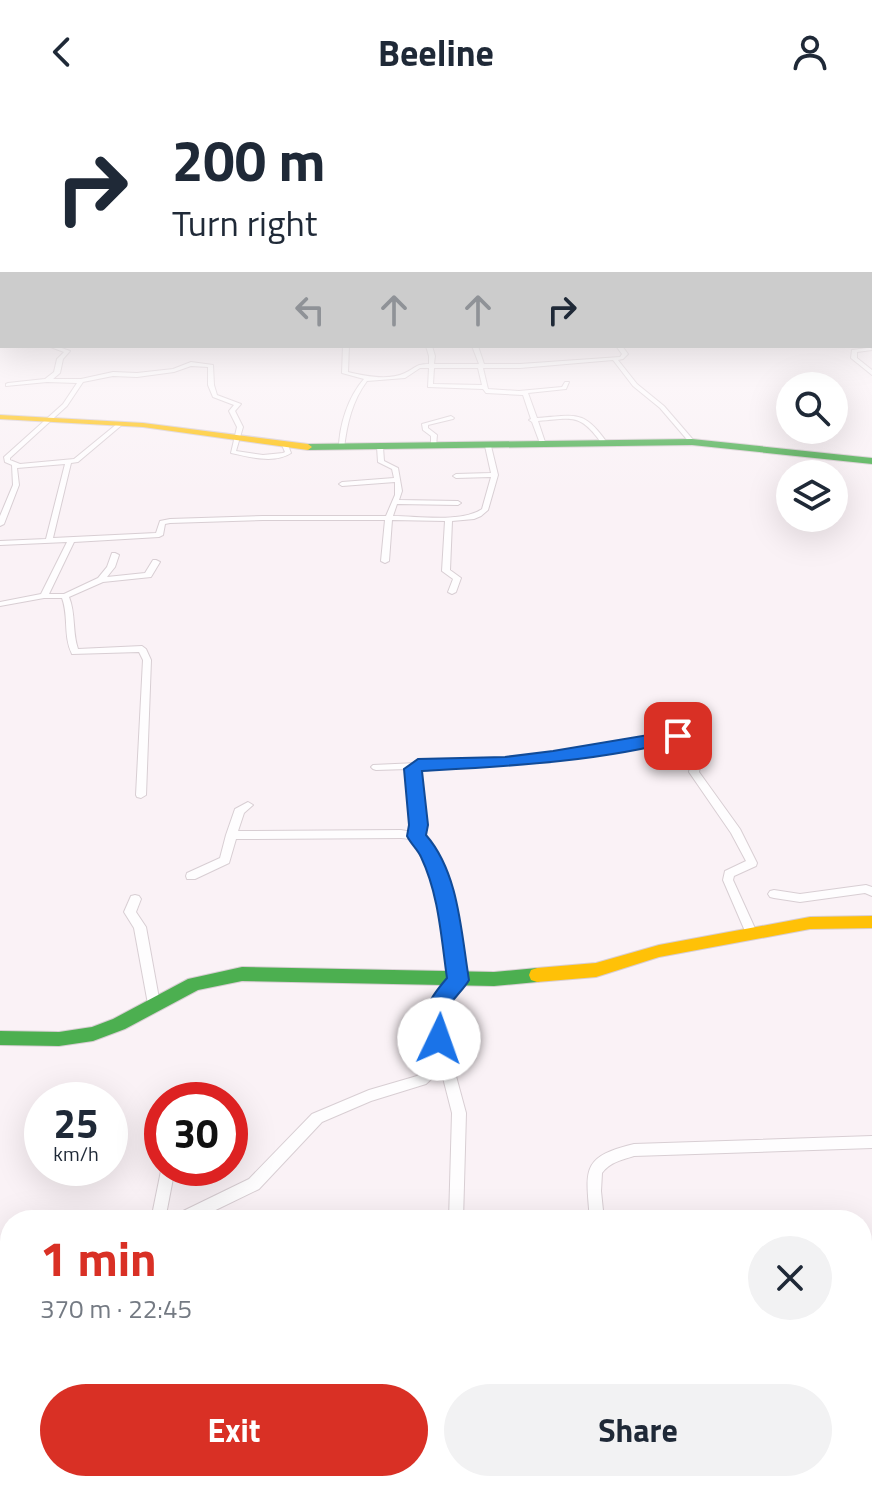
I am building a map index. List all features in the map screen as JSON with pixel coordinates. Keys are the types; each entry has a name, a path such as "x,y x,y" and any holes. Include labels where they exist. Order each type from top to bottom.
{"street":[{"path":"47,380 57,373 59,366"},
{"path":"8,385 47,380 81,381 113,374 141,375 186,366"},
{"path":"210,366 215,396 238,404 232,411 240,427 235,439"},
{"path":"345,366 345,373 370,379"},
{"path":"341,448 343,430 362,381 405,376 413,367 424,366"},
{"path":"430,366 431,387 483,387 489,392 521,392 564,388 567,383"},
{"path":"467,366 527,366"},
{"path":"481,366 483,387"},
{"path":"620,366 692,442"},
{"path":"81,381 75,394 7,457 7,461 18,465 79,460 120,424"},
{"path":"549,389 552,397"},
{"path":"521,392 527,399 543,445"},
{"path":"0,417 120,424 285,445 341,448 692,442 870,463"},
{"path":"532,420 583,417 592,424 605,444"},
{"path":"433,446 434,435 425,429 425,424 451,418"},
{"path":"0,543 156,536 162,522 170,521 292,516 449,519 483,513 495,475 488,446"},
{"path":"380,447 381,462 395,468 398,480 398,502 388,518 385,561"},
{"path":"49,541 68,463"},
{"path":"0,524 16,485 14,467 18,465"},
{"path":"456,476 495,475"},
{"path":"342,484 398,480"},
{"path":"398,502 458,503"},
{"path":"449,519 446,571 457,578 452,592"},
{"path":"44,596 71,541"},
{"path":"101,580 115,555"},
{"path":"0,604 44,596 65,596 101,580 148,575 156,562"},
{"path":"65,596 70,612 71,644 75,652 139,649 147,660 141,795"},
{"path":"376,767 505,762 685,737 697,756 694,772 736,832 752,863 729,874 728,880 752,935"},
{"path":"416,836 419,825 413,769 418,765"},
{"path":"191,876 225,860 239,811 248,805"},
{"path":"231,835 416,836 428,850 439,876 447,909 458,980 435,1013 459,1113 456,1210"},
{"path":"774,894 800,898 866,889 872,892"},
{"path":"135,899 130,912 140,927 154,1004"},
{"path":"0,1038 80,1037 119,1025 193,984 249,973 458,980 596,970 659,951 810,923 872,922"},
{"path":"201,1210 254,1184 317,1118 369,1096 421,1080 444,1060"},
{"path":"596,1210 594,1177 598,1163 606,1156 634,1150 872,1142"},
{"path":"160,1210 165,1186"}],"traffic: fast":[{"path":"308,447 692,442 872,461"},
{"path":"0,1038 59,1039 93,1034 119,1024 194,984 242,974 494,979 537,975"}],"traffic: slow":[{"path":"0,417 143,425 308,447"},
{"path":"537,975 596,970 659,951 810,923 872,922"}],"route":[{"path":"439,1039 434,1017 437,1006 458,980 439,876 428,850 416,836 419,825 413,769 418,765 553,757 678,736"}]}
